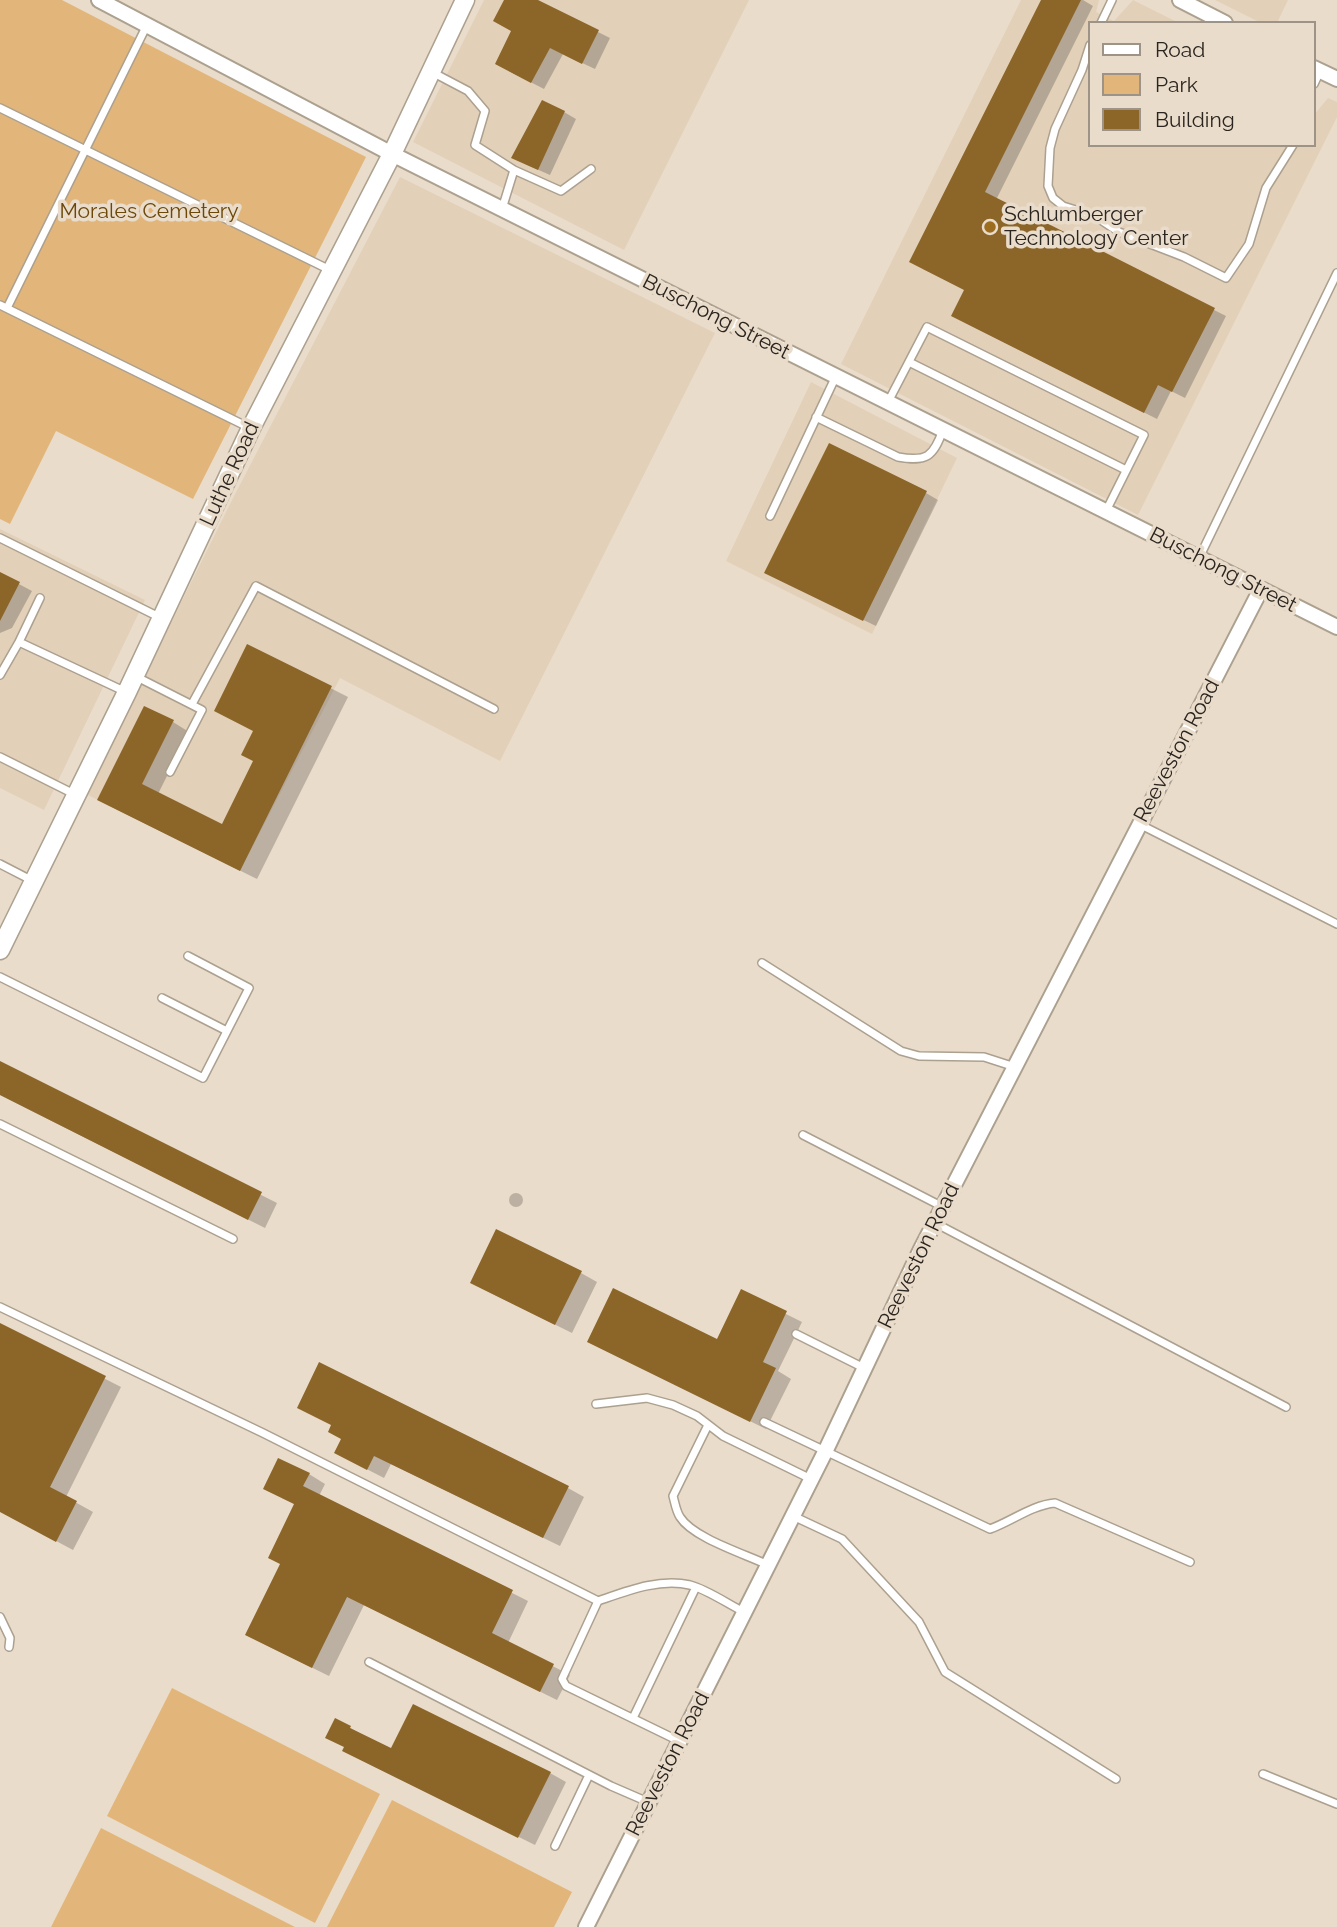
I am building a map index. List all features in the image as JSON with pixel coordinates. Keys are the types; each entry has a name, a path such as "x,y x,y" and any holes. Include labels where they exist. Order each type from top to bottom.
{"street":[{"name":"Buschong Street","path":"99,0 502,210 1337,627"},
{"name":"Luthe Road","path":"2,939 34,882 131,684 251,428 392,154 465,0"},
{"path":"1180,0 1221,21"},
{"path":"1316,74 1337,79"},
{"name":"Reeveston Road","path":"586,1927 825,1452 943,1206 1261,589"}],"lane":[{"path":"1102,21 1112,0"},
{"path":"148,25 3,306 251,428"},
{"path":"1088,51 1055,129 1050,148 1048,186 1053,198 1063,206 1095,216 1119,232 1184,257 1226,278 1249,244 1266,188 1292,147"},
{"path":"430,71 468,91 485,111 475,145 514,170 561,191 591,169"},
{"path":"0,108 332,271"},
{"path":"502,210 514,170"},
{"path":"1199,558 1337,273"},
{"path":"888,403 927,327 1144,435 1106,512"},
{"path":"909,362 1126,470"},
{"path":"770,516 836,376"},
{"path":"816,417 898,457 918,460 936,450 943,430"},
{"path":"0,538 162,618"},
{"path":"192,704 256,586 494,709"},
{"path":"0,675 40,598"},
{"path":"19,642 202,709 170,772"},
{"path":"0,757 76,795"},
{"path":"1139,823 1337,924"},
{"path":"0,864 34,882"},
{"path":"0,977 203,1078 249,988 188,956"},
{"path":"762,963 901,1051 919,1056 984,1057 1014,1067"},
{"path":"162,998 227,1031"},
{"path":"0,1124 233,1239"},
{"path":"803,1135 943,1206"},
{"path":"935,1223 1286,1407"},
{"path":"0,1307 264,1433 598,1601"},
{"path":"796,1334 864,1368"},
{"path":"597,1404 647,1398 673,1405 744,1447 811,1479"},
{"path":"764,1422 990,1529 1008,1523 1041,1504 1055,1503 1190,1562"},
{"path":"708,1425 673,1496 679,1516 698,1532 768,1565"},
{"path":"793,1515 842,1539 919,1622 945,1672 1116,1779"},
{"path":"679,1741 566,1686 562,1679 598,1601 635,1588 663,1583 696,1587 744,1612"},
{"path":"633,1718 696,1587"},
{"path":"0,1617 10,1638 9,1647"},
{"path":"369,1662 589,1775 648,1802"},
{"path":"1263,1774 1337,1804"},
{"path":"555,1846 589,1775"}],"shaded area":[{"path":"484,0 749,0 624,250 413,142"},
{"path":"1021,0 1099,0 1096,12 1114,21 1088,21 1088,147 1316,147 1316,113 1328,98 1337,102 1337,117 1138,515 841,364"},
{"path":"1133,0 1175,21 1114,21"},
{"path":"1215,0 1288,0 1278,21 1257,21"},
{"path":"400,177 715,333 500,761 340,678 240,871 86,794 231,502"},
{"path":"811,382 957,458 872,634 726,561"},
{"path":"0,529 145,600 44,810 0,788"}],"green space":[{"name":"Morales Cemetery","path":"0,0 62,0 366,157 193,499 56,431 10,524 0,519"},
{"path":"172,1688 380,1794 315,1923 107,1816"},
{"path":"392,1800 572,1892 554,1927 327,1927"},
{"path":"101,1828 295,1927 51,1927"}],"building":[{"path":"504,0 538,0 599,30 582,64 550,48 531,83 495,64 511,31 493,21"},
{"name":"Schlumberger Technology Center","path":"1041,0 1081,0 985,192 1215,308 1172,392 1158,385 1144,413 951,316 964,290 909,262"},
{"path":"542,100 565,111 538,170 511,158"},
{"path":"829,443 927,491 863,621 764,573"},
{"path":"0,572 20,582 0,621"},
{"path":"247,644 332,686 240,871 97,800 144,706 174,720 142,784 222,824 253,761 241,755 253,731 214,711"},
{"path":"0,1061 262,1192 248,1220 0,1095"},
{"path":"496,1229 582,1271 555,1325 470,1283"},
{"path":"613,1288 717,1339 741,1289 787,1311 763,1362 776,1368 750,1422 587,1342"},
{"path":"0,1323 106,1376 50,1487 77,1501 56,1542 0,1512"},
{"path":"319,1362 569,1486 543,1538 374,1456 367,1470 334,1453 341,1439 328,1432 331,1425 297,1408"},
{"path":"278,1458 310,1473 303,1486 513,1590 492,1633 554,1664 540,1692 347,1597 312,1668 245,1635 280,1564 268,1558 294,1504 263,1489"},
{"path":"413,1704 551,1772 518,1838 342,1751 344,1747 325,1738 335,1718 391,1748"}],"place":[{"name":"Schlumberger Technology Center","path":"990,227"}]}
